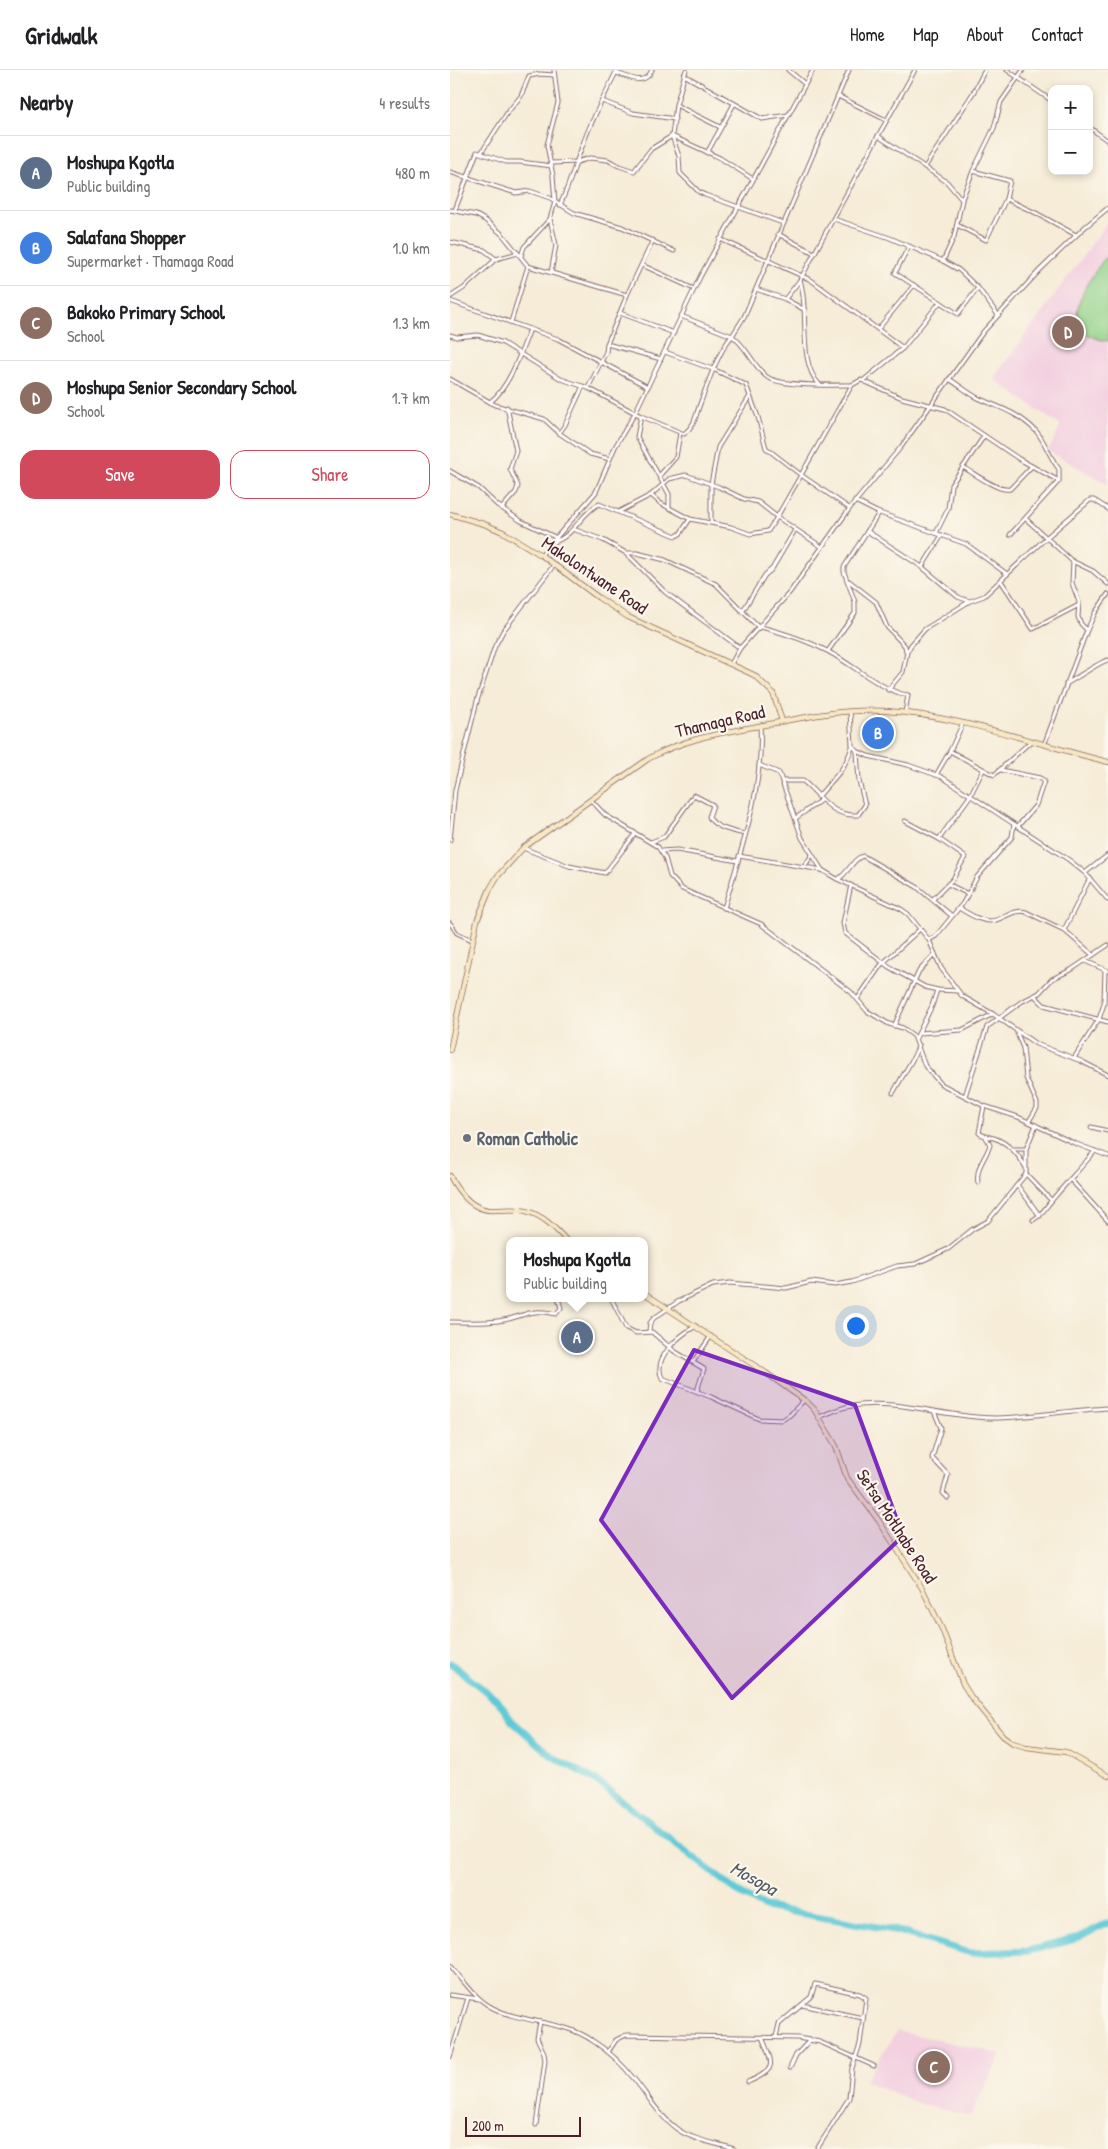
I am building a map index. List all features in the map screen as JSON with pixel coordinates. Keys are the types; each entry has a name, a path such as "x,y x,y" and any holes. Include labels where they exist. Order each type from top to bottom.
{"main road":[{"name":"Makolontwane Road","path":"450,514 484,524 541,555 628,617 754,674 767,685 777,701 782,721"},
{"name":"Thamaga Road","path":"450,1050 477,921 490,889 505,867 523,848 590,799 664,750 706,736 782,721 850,712 886,711 963,723 1106,761"},
{"path":"450,1176 461,1193 478,1207 486,1210 509,1209 527,1211 548,1222 562,1237"},
{"name":"Setsa Motlhabe Road","path":"648,1294 804,1400 836,1446 847,1478 879,1521 922,1588 942,1629 963,1684 981,1712 1003,1736 1013,1743 1026,1747 1047,1748 1066,1752 1108,1776"}],"street":[{"path":"540,74 543,70"},
{"path":"450,297 464,288 496,259 519,255 550,218 555,202 552,164 547,145 558,103 554,70"},
{"path":"560,205 602,101 617,72 643,80 648,77 652,70"},
{"path":"686,70 676,105 672,136 680,156 679,168 685,178 705,195 783,223"},
{"path":"788,70 805,84"},
{"path":"541,555 594,495 615,447 648,387 694,289 813,70"},
{"path":"450,335 483,336 503,343 561,379 588,388 641,416 680,433 685,433 696,420 699,406 725,345 744,317 849,70"},
{"path":"785,299 800,280 886,120 916,70"},
{"path":"925,167 974,93 985,70"},
{"path":"1007,70 1048,98"},
{"path":"942,261 954,237 962,200 973,171 991,136 1001,102 1023,70"},
{"path":"481,153 507,113 521,96 529,76 540,74 554,75"},
{"path":"684,75 762,119 788,115"},
{"path":"838,96 886,120"},
{"path":"602,101 633,113 675,119"},
{"path":"707,153 734,104"},
{"path":"676,105 720,127"},
{"path":"1093,130 1108,140"},
{"path":"672,136 753,179"},
{"path":"455,210 476,153 506,162 552,164 577,162 590,158 608,160 619,166 634,170 651,149 672,136"},
{"path":"878,136 947,182 962,200"},
{"path":"957,225 986,240 1006,199 1010,181 973,171"},
{"path":"450,172 516,193 530,191 574,213 622,227 674,251"},
{"path":"1006,199 1076,235"},
{"path":"731,664 740,648 760,628 790,592 850,508 901,447 980,335 1076,235 1108,208"},
{"path":"450,210 476,215 485,220 502,234 528,266 627,295"},
{"path":"550,218 556,245 551,274"},
{"path":"834,218 909,246 959,270 978,288 998,315"},
{"path":"778,234 814,254"},
{"path":"588,388 627,295 653,240"},
{"path":"720,240 802,275 826,290 903,348"},
{"path":"450,242 484,250 496,259"},
{"path":"909,246 895,273 958,314 978,288"},
{"path":"642,265 694,289"},
{"path":"511,322 528,266"},
{"path":"800,280 805,310 809,364 811,374 819,384"},
{"path":"878,329 914,285"},
{"path":"756,289 785,299 805,310"},
{"path":"450,301 558,339 601,360 648,387"},
{"path":"682,316 732,336 740,342 745,351 767,377 785,383 852,385 864,380 903,348 940,302"},
{"path":"620,313 674,333"},
{"path":"490,402 495,397 520,355 530,328"},
{"path":"607,344 661,359"},
{"path":"665,352 715,370 743,383 748,388 766,448 801,475 850,508"},
{"path":"450,379 490,402 544,419 559,433 590,454 610,459"},
{"path":"950,379 976,397 1008,410 1034,430 1040,437 1050,458 1059,469 1059,480 1010,535"},
{"path":"864,380 902,398 945,409 1019,459 1059,480"},
{"path":"651,495 660,504 690,519 731,527 750,534 768,531 852,385"},
{"path":"559,433 583,386"},
{"path":"711,523 711,484 720,442 750,396"},
{"path":"502,508 518,489 510,469 516,451 507,407"},
{"path":"641,416 637,437 669,494 669,508"},
{"path":"659,476 676,456 680,433"},
{"path":"936,533 948,509 951,485 984,436"},
{"path":"963,467 1006,490 1010,489 1032,466"},
{"path":"450,471 479,488 502,508 522,521 557,538"},
{"path":"620,511 651,495 668,479 686,475 744,499 762,504 795,530 822,547"},
{"path":"906,652 925,629 970,601 983,597 1090,500 1094,500 1108,509"},
{"path":"856,501 879,513 971,546 1008,574"},
{"path":"553,542 562,540 599,504 620,511 676,536 680,534 690,519"},
{"path":"828,651 855,613 856,602 844,567 879,513"},
{"path":"1026,519 1072,561 1094,571 1108,584"},
{"path":"572,529 603,540 626,553 662,590 740,648"},
{"path":"742,612 765,575 772,569 795,530"},
{"path":"867,531 922,567 958,597 970,601"},
{"path":"922,567 942,535"},
{"path":"626,553 637,553 665,560 716,584 760,628 804,640 828,651 888,690 908,695 905,713"},
{"path":"1072,561 1072,583 1079,604 1079,620 1087,630"},
{"path":"450,840 455,790 477,701 495,646 503,631 554,565"},
{"path":"847,580 876,602 888,627 905,646 906,652 902,672 888,690"},
{"path":"1001,581 1033,629 1079,604"},
{"path":"1044,746 1094,613 1108,594"},
{"path":"1066,684 1083,675 1102,661 1108,660"},
{"path":"796,818 819,799 831,780 847,763 852,746 850,712"},
{"path":"936,775 963,723"},
{"path":"724,908 745,834 759,765 760,726"},
{"path":"950,751 994,775 1030,742"},
{"path":"852,746 857,751 868,756 908,765 936,775 1061,854 1085,873 1108,900"},
{"path":"782,780 803,781 819,799 833,808 851,815 858,814 862,812 864,804 859,781 857,751"},
{"path":"1106,761 1108,756"},
{"path":"759,765 778,771 802,838 822,870"},
{"path":"939,839 970,796 983,770"},
{"path":"929,940 936,936 959,908 977,877 1012,837 1016,825 1036,805 1044,781 1040,778 1001,770"},
{"path":"650,842 664,837 694,795 713,805 709,817 711,821 732,831 745,834"},
{"path":"590,799 604,815 650,842 661,851 670,876 676,884 692,895 762,924 858,998 867,1011 916,1038 925,1066 936,1080 984,1106 1028,1121 1074,1143 1108,1156"},
{"path":"905,821 939,839 965,857 948,884 933,899"},
{"path":"523,848 569,866 605,873 635,834"},
{"path":"661,851 677,850 822,870 851,886 901,909 929,940 941,968 967,1000 993,1014 1017,1032 1042,1047 1074,1058 1108,1075"},
{"path":"804,867 812,855"},
{"path":"1085,873 1108,855"},
{"path":"837,879 847,873 857,858 863,856 909,882 933,899 952,916"},
{"path":"1064,930 1090,878"},
{"path":"948,884 968,894"},
{"path":"851,886 843,930 853,940 874,953 884,963 914,981 937,990 958,991"},
{"path":"959,908 989,921 1023,911 1064,930 1093,955"},
{"path":"450,925 457,933 472,940"},
{"path":"858,998 876,971 920,929"},
{"path":"965,1096 982,1049 986,1029 1021,1002 1035,996 1052,979 1108,945"},
{"path":"894,1026 914,981 924,965 935,954"},
{"path":"1074,1058 1098,1019 1106,1000 1106,970 1084,961"},
{"path":"916,1038 932,1006 937,990"},
{"path":"1035,996 1048,1006 1108,1022"},
{"path":"918,1033 962,1030 993,1014"},
{"path":"1017,1032 1023,1048 1026,1078 1037,1103 1037,1108 1028,1121"},
{"path":"893,1093 919,1044"},
{"path":"978,1183 981,1160 990,1145 989,1140 979,1130 984,1106"},
{"path":"649,1332 652,1320 668,1307 719,1284 786,1288 811,1282 835,1285 852,1282 897,1266 915,1264 954,1246 973,1229 986,1223 1026,1174 1026,1148 1036,1125"},
{"path":"1091,1127 1108,1131"},
{"path":"985,1137 999,1140 1011,1149 1026,1168"},
{"path":"1011,1149 1026,1148"},
{"path":"1033,1220 1040,1216 1051,1200 1071,1180 1095,1151"},
{"path":"1026,1174 1051,1200"},
{"path":"1071,1180 1107,1218"},
{"path":"1017,1185 1040,1216"},
{"path":"450,1322 497,1321 527,1312 541,1311 556,1314 561,1310 559,1302"},
{"path":"613,1302 626,1328 636,1333 655,1333 670,1348 705,1370 697,1391"},
{"path":"696,1326 676,1340 670,1348 661,1367 662,1378 697,1391 759,1419 782,1420 790,1415 804,1400"},
{"path":"693,1362 711,1336"},
{"path":"818,1418 849,1406 864,1404 890,1405 997,1418 1108,1408"},
{"path":"934,1411 941,1428 932,1456 948,1475 943,1493 948,1498"},
{"path":"450,1965 480,1999 494,2008 579,2033 608,2052 630,2073 661,2113 677,2129 734,2149"},
{"path":"776,2037 779,2024 811,1997 816,1984 860,1994 866,1998 860,2044 852,2068 849,2098 817,2149"},
{"path":"450,1995 480,1999"},
{"path":"450,2057 452,2043 468,1998"},
{"path":"802,2005 862,2018"},
{"path":"536,2125 545,2061 538,2038 540,2022"},
{"path":"608,2052 616,2040 626,2035 696,2038 776,2037 811,2040 856,2056 874,2066"},
{"path":"748,2082 766,2074 769,2070 770,2056 762,2037"},
{"path":"790,2068 796,2055 811,2040"}],"highlighted area":[{"path":"694,1350 855,1405 903,1536 732,1698 601,1520"}],"shaded area":[{"path":"1108,222 1108,484 1048,451 1061,426 993,379"},
{"path":"897,2031 1001,2054 971,2116 923,2105 865,2081"}],"green space":[{"path":"1108,254 1107,341 1090,336 1080,327 1077,316 1084,290"}],"waterway":[{"name":"Mosopa","path":"450,1663 498,1701 512,1721 553,1757 594,1779 736,1891 765,1907 894,1930 971,1953 1028,1951 1075,1939 1108,1923"}],"place":[{"name":"Moshupa Senior Secondary School","path":"1068,332"},
{"name":"Salafana Shopper","path":"878,733"},
{"name":"Roman Catholic","path":"467,1138"},
{"name":"Moshupa Kgotla","path":"577,1337"},
{"name":"Bakoko Primary School","path":"934,2067"}]}
